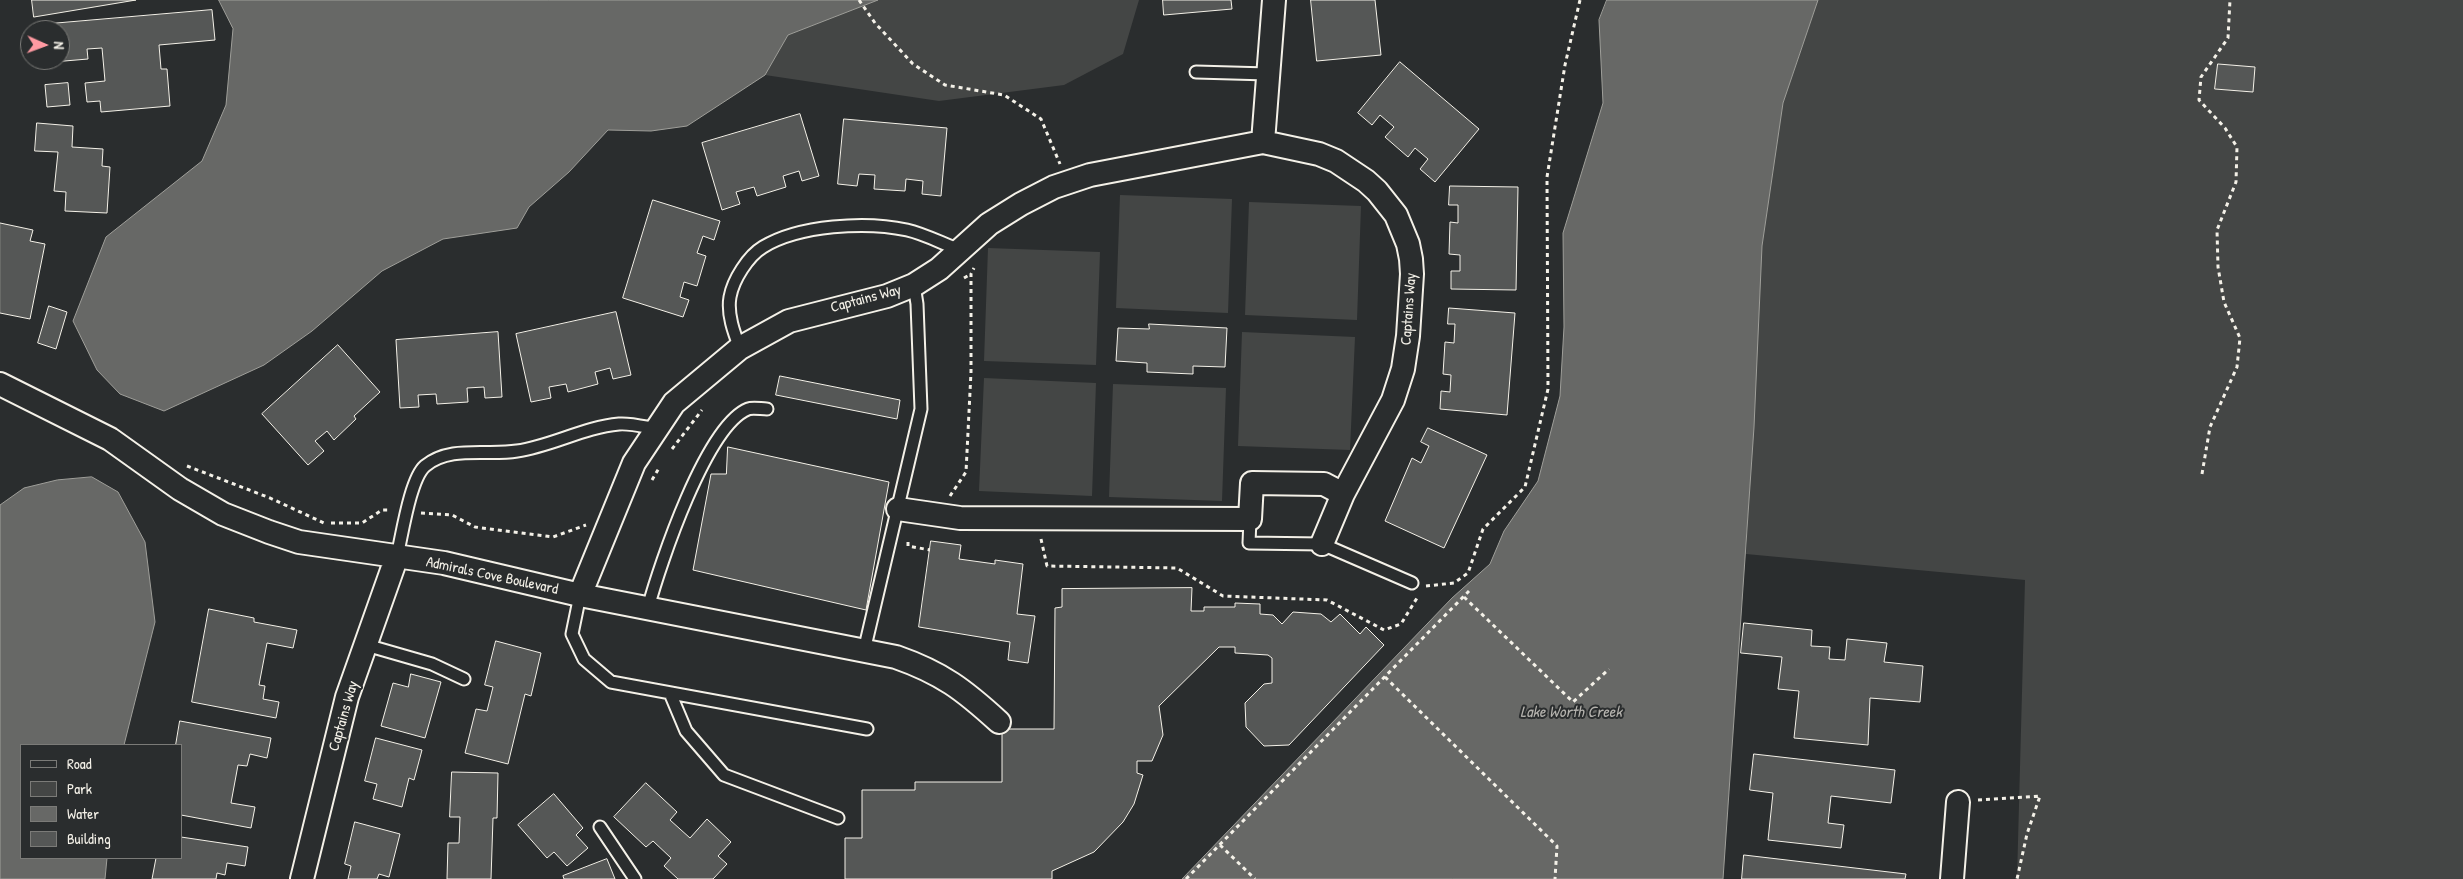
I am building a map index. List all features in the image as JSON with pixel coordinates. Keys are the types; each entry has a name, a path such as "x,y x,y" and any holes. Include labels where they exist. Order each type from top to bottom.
{"street":[{"path":"1263,142 1274,0"},
{"name":"Captains Way","path":"580,595 634,462 674,403 740,348 789,321 887,296 914,285 940,269 970,256 989,224 1044,192 1090,175 1263,142 1319,154 1352,170 1366,181 1387,203 1396,216 1408,244 1412,274 1408,336 1403,369 1393,400 1343,494 1322,544"},
{"name":"Admirals Cove Boulevard","path":"0,384 110,439 180,489 223,514 269,532 299,542 444,563 580,595 896,657 930,670 965,692 999,722"},
{"path":"898,510 960,518 1250,519 1252,483 1324,484 1343,494"},
{"name":"Captains Way","path":"302,879 347,697 397,556"},
{"path":"1952,879 1958,802"}],"lane":[{"path":"1196,72 1268,74"},
{"path":"740,348 732,327 730,297 742,269 761,247 800,231 853,225 907,230 970,256"},
{"path":"864,650 921,409 917,304 914,285"},
{"path":"648,608 659,567 688,495 719,436 737,416 750,408 767,409"},
{"path":"397,556 413,488 424,467 449,454 516,452 552,444 602,426 622,423 657,429"},
{"path":"1250,519 1249,543 1322,544 1416,585"},
{"path":"580,595 572,634 584,659 611,682 867,729"},
{"path":"366,645 432,664 464,679"},
{"path":"670,693 686,731 724,776 838,818"},
{"path":"600,827 635,879"}],"path":[{"path":"859,0 875,23 912,64 944,85 1004,96 1041,120 1060,163 1044,192"},
{"path":"1416,585 1454,583 1468,573 1483,529 1525,487 1548,389 1547,177 1565,65 1580,0"},
{"path":"2202,474 2210,427 2236,368 2240,338 2224,302 2218,267 2217,230 2236,182 2237,147 2225,128 2199,100 2201,77 2228,38 2230,0"},
{"path":"944,515 947,502 966,472 971,372 970,256"},
{"path":"1041,518 1040,538 1047,566 1177,568 1223,596 1327,600 1384,630 1401,624 1417,596"},
{"path":"908,539 908,546 930,550"},
{"path":"1186,879 1469,591"},
{"path":"1464,597 1573,702 1609,669"},
{"path":"1385,677 1557,846 1555,879"},
{"path":"1958,802 2040,796 2027,834 2017,879"},
{"path":"1220,844 1254,879"}],"green space":[{"path":"878,0 1139,0 1123,54 1064,85 939,101 765,75 788,35"},
{"path":"1818,0 2463,0 2463,879 2017,879 2025,580 1746,554 1762,246 1783,103"},
{"path":"1120,195 1232,199 1228,313 1116,308"},
{"path":"1249,202 1361,206 1357,320 1245,315"},
{"path":"988,248 1100,252 1096,365 984,361"},
{"path":"1242,332 1355,337 1350,450 1238,446"},
{"path":"984,378 1096,383 1092,496 979,491"},
{"path":"1113,384 1226,388 1222,501 1109,497"}],"water":[{"path":"219,0 878,0 788,35 765,75 687,126 651,131 608,130 569,172 529,207 517,228 443,239 382,271 312,331 264,365 164,411 120,394 97,370 73,321 106,237 202,161 226,105 233,29"},
{"name":"Lake Worth Creek","path":"1607,0 1818,0 1783,103 1762,246 1754,427 1723,879 1182,879 1452,598 1490,564 1504,531 1538,481 1560,396 1564,327 1563,233 1603,103 1599,20"},
{"path":"92,477 118,492 145,542 155,622 124,744 20,744 20,859 107,859 105,879 0,879 0,505 24,488 57,480"}],"building":[{"path":"32,0 136,0 34,17"},
{"path":"1163,0 1231,0 1232,9 1164,15"},
{"path":"1311,0 1375,0 1381,55 1317,61"},
{"path":"212,10 215,40 159,45 161,69 167,69 170,106 101,112 100,101 87,102 85,83 105,81 102,48 87,49 88,59 70,61 70,22"},
{"path":"1400,62 1479,129 1435,182 1420,169 1428,159 1415,148 1408,157 1385,137 1394,127 1380,115 1372,125 1358,113"},
{"path":"2218,64 2255,67 2253,92 2215,89"},
{"path":"68,83 70,105 47,107 45,85"},
{"path":"800,114 819,176 802,181 799,171 783,176 786,187 757,196 754,187 736,192 740,204 722,210 702,143"},
{"path":"844,119 947,128 941,196 922,194 923,181 906,179 905,191 874,189 875,175 859,174 857,186 838,184"},
{"path":"37,123 73,126 72,147 103,149 102,166 110,167 107,213 65,211 66,192 54,191 58,152 35,151"},
{"path":"1450,186 1518,187 1516,290 1451,289 1451,271 1460,271 1460,255 1449,254 1450,222 1458,223 1458,205 1449,205"},
{"path":"653,200 720,221 714,240 703,236 697,253 706,256 697,286 684,282 680,297 689,300 683,317 623,298"},
{"path":"0,223 33,230 30,241 45,244 30,319 0,313"},
{"path":"49,306 67,312 56,349 38,343"},
{"path":"1449,308 1515,313 1507,415 1440,409 1441,391 1450,392 1451,375 1443,374 1445,342 1454,343 1455,324 1448,324"},
{"path":"616,312 631,375 613,379 610,368 595,372 598,384 568,392 566,384 549,387 551,398 531,402 516,334"},
{"path":"1149,324 1227,328 1225,367 1193,366 1193,374 1147,372 1147,363 1116,361 1118,328 1149,329"},
{"path":"498,332 502,397 485,398 484,387 467,388 468,402 437,404 436,394 418,395 419,407 400,408 396,340"},
{"path":"338,345 380,392 354,416 356,419 334,440 327,431 315,441 324,451 308,465 262,414"},
{"path":"780,376 900,400 897,419 776,395"},
{"path":"1428,428 1487,455 1444,548 1385,521 1412,458 1421,463 1429,446 1421,442"},
{"path":"728,447 889,482 866,610 693,570 711,474 726,474"},
{"path":"931,541 961,545 959,559 995,564 995,560 1023,564 1017,614 1035,616 1028,663 1008,660 1010,642 919,627"},
{"path":"1192,588 1191,611 1204,611 1204,607 1235,607 1235,603 1260,604 1260,614 1273,615 1282,624 1293,612 1321,614 1331,622 1340,614 1360,634 1366,627 1384,645 1289,745 1264,746 1246,727 1245,703 1264,684 1272,683 1272,658 1268,655 1235,653 1235,647 1219,647 1159,706 1163,735 1152,761 1137,761 1137,773 1143,775 1134,804 1123,822 1094,852 1052,871 1052,879 845,879 845,838 862,838 862,790 915,790 915,782 1002,782 1002,729 1054,729 1055,608 1062,607 1062,589"},
{"path":"209,609 254,618 254,622 297,630 293,648 267,643 259,685 265,686 263,699 279,702 276,718 192,702"},
{"path":"1744,623 1812,630 1811,646 1830,647 1829,659 1845,660 1847,639 1887,643 1884,662 1923,666 1920,702 1870,698 1868,745 1794,738 1799,691 1778,689 1782,657 1741,653"},
{"path":"496,641 541,653 531,696 525,694 508,764 465,753 476,709 487,711 493,687 485,685"},
{"path":"411,674 441,682 425,738 381,726 393,683 408,687"},
{"path":"180,721 271,738 267,758 250,754 247,766 238,765 231,803 255,807 251,828 182,815 182,744 176,744"},
{"path":"376,738 422,750 414,780 409,778 402,807 373,799 377,784 365,781"},
{"path":"1754,754 1895,770 1891,803 1831,796 1828,823 1844,825 1841,848 1768,840 1773,793 1750,790"},
{"path":"452,772 498,773 497,818 493,818 491,879 447,879 448,843 459,843 460,817 450,817"},
{"path":"646,783 677,812 670,820 690,838 707,819 731,842 718,856 727,864 713,879 678,879 664,866 671,858 653,841 646,847 614,817"},
{"path":"554,794 583,828 576,835 588,848 567,866 554,852 547,858 518,825"},
{"path":"355,822 400,834 389,877 379,874 377,879 348,879 351,866 345,864"},
{"path":"182,837 248,847 245,866 227,863 225,875 217,873 216,879 152,879 156,859 182,859"},
{"path":"1744,855 1906,874 1905,879 1742,879"},
{"path":"607,859 615,879 564,879 563,876"}]}
